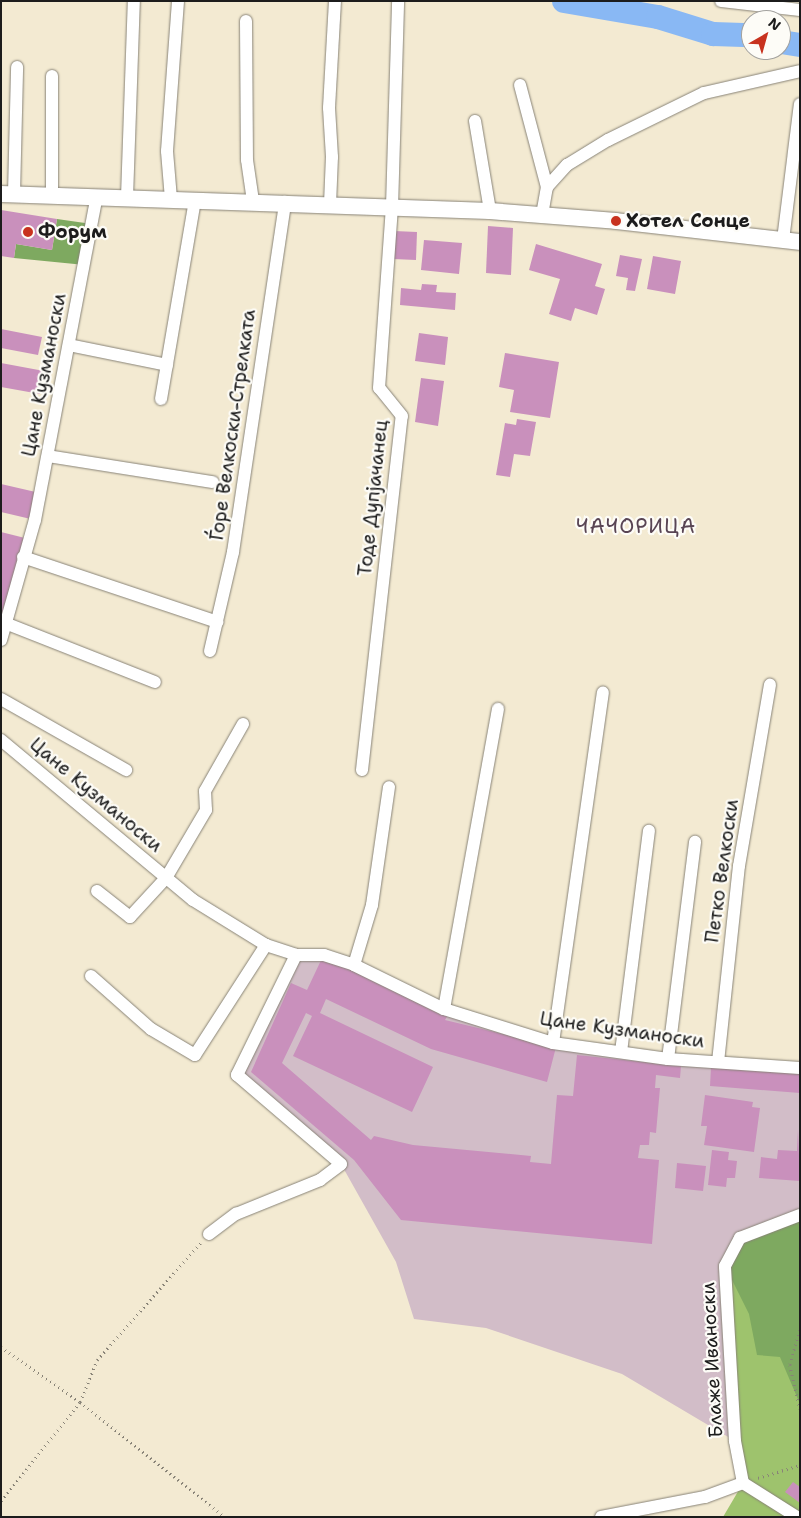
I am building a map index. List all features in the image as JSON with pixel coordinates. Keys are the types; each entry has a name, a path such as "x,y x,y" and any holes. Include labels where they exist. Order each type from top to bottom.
{"street":[{"path":"126,198 134,1"},
{"path":"171,199 167,151 178,1"},
{"path":"330,204 332,157 329,108 335,1"},
{"name":"Тоде Дупјачанец","path":"362,770 402,416 379,388 392,207 398,1"},
{"path":"721,1 800,10"},
{"path":"246,21 246,160 253,201"},
{"path":"17,67 8,194 285,202 490,211 800,242"},
{"path":"547,187 567,165 608,140 704,93 800,71"},
{"path":"52,76 52,196"},
{"path":"520,85 547,187 542,215"},
{"path":"783,240 800,104"},
{"path":"475,121 490,211"},
{"name":"Цане Кузманоски","path":"1,640 48,456 96,198"},
{"path":"162,400 166,365 195,200"},
{"name":"Ѓоре Велкоски-Стрелката","path":"210,651 233,552 285,202"},
{"path":"68,345 166,365"},
{"path":"48,456 213,482"},
{"path":"23,557 216,622"},
{"path":"6,623 155,682"},
{"name":"Петко Велкоски","path":"718,1062 739,866 770,685"},
{"path":"553,1043 603,693"},
{"name":"Цане Кузманоски","path":"1,699 126,770"},
{"path":"444,1009 498,709"},
{"name":"Цане Кузманоски","path":"96,891 130,917 166,878 206,810 205,791 243,724"},
{"name":"Цане Кузманоски","path":"1,740 193,900 266,945 296,955 324,955 354,965 444,1009 553,1043 668,1059 800,1068"},
{"path":"354,965 372,905 389,787"},
{"path":"621,1052 649,831"},
{"name":"Петко Велкоски","path":"668,1059 695,842"},
{"path":"91,976 151,1029 194,1055 266,945"},
{"path":"209,1234 236,1214 320,1180 341,1164 237,1075 296,955"},
{"name":"Блаже Иваноски","path":"743,1483 735,1442 725,1266 740,1238 800,1215"},
{"path":"601,1517 705,1498 743,1483 797,1517"}],"path":[{"path":"1,1501 80,1402 97,1360 209,1234"},
{"path":"800,1330 790,1365 800,1409"},
{"path":"1,1347 80,1402 225,1517"},
{"path":"743,1483 800,1465"}],"shaded area":[{"path":"296,955 324,955 444,1009 553,1043 800,1068 800,1215 735,1441 622,1374 486,1328 414,1319 396,1262 341,1164 237,1075"}],"green space":[{"path":"57,219 92,224 85,265 14,258 16,244 52,250"},
{"path":"800,1215 800,1517 723,1517 743,1483 725,1266"},
{"path":"800,1215 800,1404 780,1357 757,1355 749,1314 725,1266 740,1238"}],"building":[{"name":"Форум","path":"1,210 57,219 52,250 16,244 14,258 1,256"},
{"path":"488,226 513,228 511,275 486,273"},
{"path":"394,231 417,232 416,260 393,259"},
{"path":"424,240 462,243 459,274 421,270"},
{"path":"536,244 602,264 595,286 605,289 597,315 575,308 571,321 549,314 560,279 529,270"},
{"path":"620,255 642,259 635,291 626,290 628,278 616,276"},
{"path":"653,256 681,261 675,294 647,289"},
{"path":"422,284 437,285 436,292 456,293 455,310 400,305 401,288 421,290"},
{"path":"1,329 42,337 38,355 1,348"},
{"path":"419,333 448,337 445,365 415,361"},
{"path":"505,353 559,362 550,418 510,412 514,390 499,387"},
{"path":"1,363 44,371 40,394 1,387"},
{"path":"421,378 444,381 438,426 415,422"},
{"path":"517,419 536,422 530,456 514,454 510,477 496,475 505,423 516,425"},
{"path":"1,484 40,493 35,520 1,512"},
{"path":"1,532 29,539 1,637"},
{"path":"323,956 448,1015 445,1020 556,1047 547,1082 431,1049 326,999 320,1013 433,1067 412,1112 293,1056 312,1016 306,1013 282,1063 371,1140 374,1136 413,1145 531,1156 530,1162 551,1164 557,1095 573,1096 577,1055 681,1066 680,1078 656,1075 655,1088 660,1088 656,1133 650,1132 649,1145 640,1145 638,1158 659,1160 652,1244 401,1220 354,1160 251,1072 291,983 307,990"},
{"path":"711,1067 800,1073 800,1093 710,1086"},
{"path":"705,1095 753,1102 752,1107 760,1108 754,1152 704,1145 707,1126 701,1126"},
{"path":"798,1129 800,1181 759,1178 761,1157 777,1159 778,1150 797,1151"},
{"path":"712,1150 729,1152 728,1160 737,1161 735,1178 727,1178 726,1187 708,1185"},
{"path":"677,1163 706,1166 703,1191 675,1188"},
{"path":"793,1482 800,1487 800,1503 785,1492"}],"waterway":[{"path":"564,1 658,17 713,34 741,35"},
{"path":"791,44 800,45"}],"place":[{"name":"Хотел Сонце","path":"616,221"},
{"name":"Форум","path":"28,232"}],"district":[{"name":"ЧАЧОРИЦА","path":"636,526"}]}
